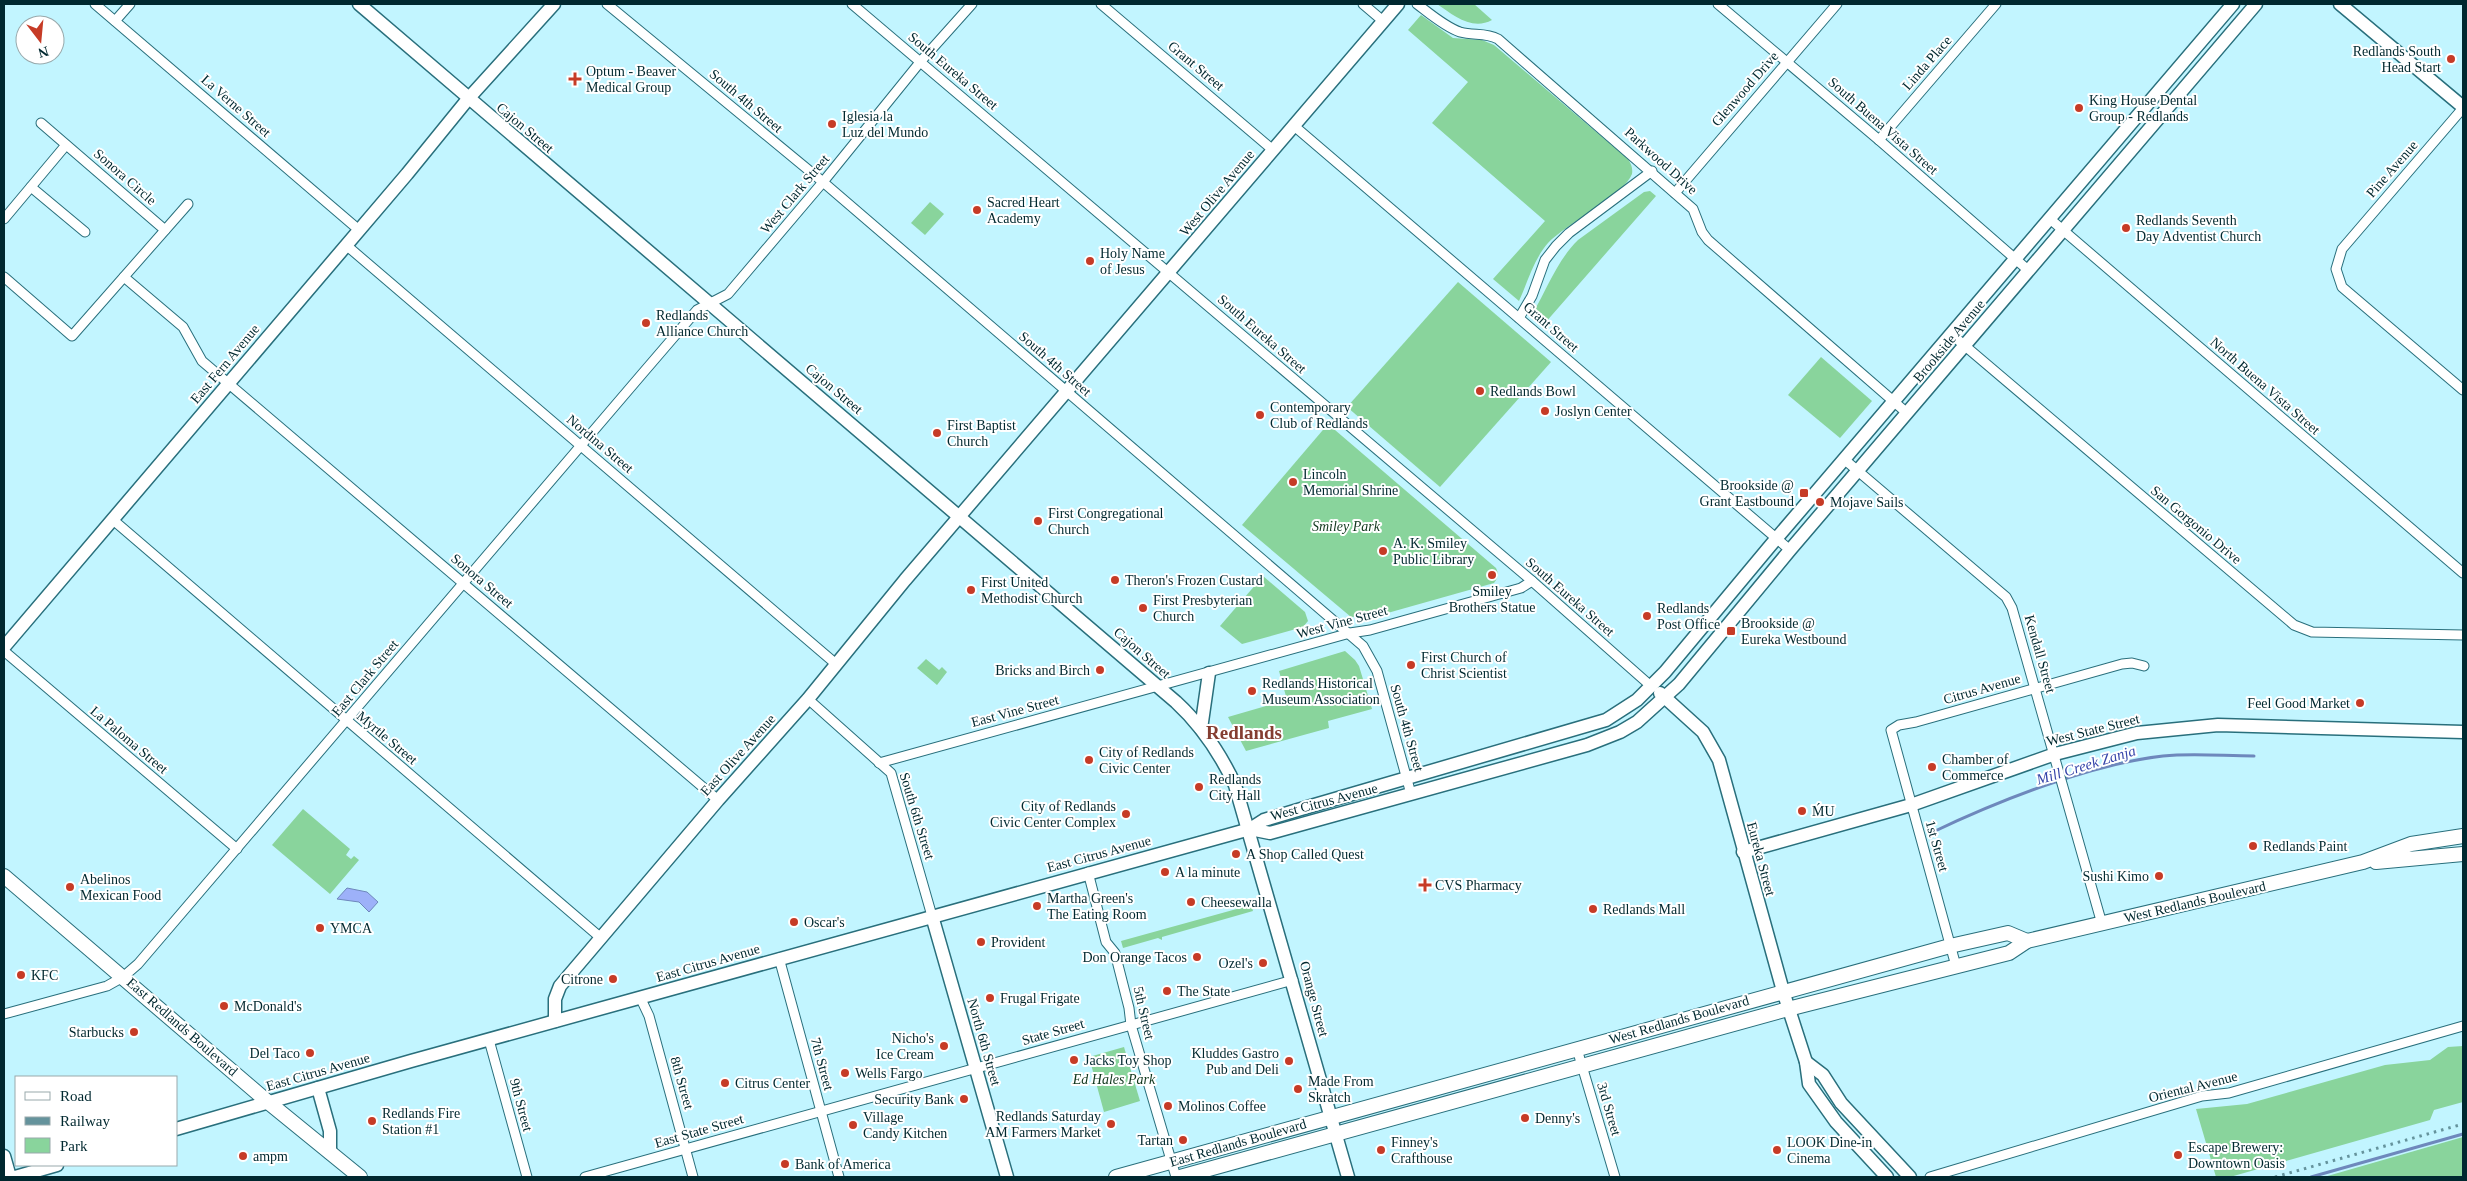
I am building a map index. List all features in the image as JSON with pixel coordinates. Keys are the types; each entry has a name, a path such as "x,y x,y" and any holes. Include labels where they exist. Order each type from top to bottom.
{"main road":[{"name":"West Redlands Boulevard","path":"1336,1134 1788,1009 2010,953 2027,941 2363,862 2411,844 2463,836"},
{"name":"West Redlands Boulevard","path":"2363,862 2412,860 2463,854"},
{"name":"East Redlands Boulevard","path":"4,876 268,1102 359,1177"},
{"name":"West Redlands Boulevard","path":"1331,1117 1950,946 2008,933 2027,941"},
{"name":"East Redlands Boulevard","path":"1116,1177 1331,1117"},
{"name":"East Redlands Boulevard","path":"1180,1177 1336,1134"}],"street":[{"name":"La Verne Street","path":"95,4 359,230"},
{"path":"115,21 130,4"},
{"name":"Cajon Street","path":"359,4 468,99 961,516 1158,687 1201,729 1224,762 1236,785 1250,829"},
{"name":"East Fern Avenue","path":"4,647 468,99 554,4"},
{"name":"South 4th Street","path":"607,4 823,182 1350,633 1363,646 1377,671 1411,794"},
{"name":"South Eureka Street","path":"852,4 1532,581 1652,687"},
{"name":"West Clark Street","path":"710,304 728,294 823,182 921,61 972,4"},
{"name":"Grant Street","path":"1101,4 1273,150"},
{"path":"1363,4 1383,21"},
{"name":"West Olive Avenue","path":"961,516 1398,4"},
{"name":"Parkwood Drive","path":"1417,4 1452,29 1462,33 1486,33 1498,39 1694,209 1702,232 1708,240 1907,413"},
{"name":"South Buena Vista Street","path":"1718,4 1880,140 2028,270"},
{"name":"Glenwood Drive","path":"1674,193 1837,4"},
{"name":"Linda Place","path":"1880,140 1996,4"},
{"name":"Brookside Avenue","path":"1652,687 2233,4"},
{"name":"Brookside Avenue","path":"1666,698 2256,4"},
{"path":"2340,4 2463,107"},
{"name":"Pine Avenue","path":"2463,107 2342,249 2336,268 2342,287 2463,390"},
{"name":"Sonora Circle","path":"41,123 165,230"},
{"name":"Grant Street","path":"1293,126 1790,550"},
{"path":"4,219 66,145"},
{"path":"1519,318 1532,296 1545,260 1556,246 1569,233 1652,171"},
{"path":"32,187 85,232"},
{"path":"4,277 72,336 188,204"},
{"name":"North Buena Vista Street","path":"2050,219 2463,573"},
{"name":"Nordina Street","path":"346,245 836,664"},
{"path":"124,277 183,328 196,354 229,383"},
{"name":"East Clark Street","path":"4,1014 107,986 124,977 140,962 697,310 710,304"},
{"name":"San Gorgonio Drive","path":"1951,334 2294,625 2312,632 2463,635"},
{"name":"Sonora Street","path":"229,383 718,800"},
{"name":"Kendall Street","path":"1845,460 2006,597 2012,608 2066,790 2102,924"},
{"name":"East Olive Avenue","path":"555,1021 554,999 560,986 718,800 808,699 961,516"},
{"name":"Myrtle Street","path":"112,518 346,721 601,938"},
{"name":"West Vine Street","path":"1158,687 1350,633 1370,630 1521,588 1532,581"},
{"name":"La Paloma Street","path":"4,652 237,849"},
{"name":"Citrus Avenue","path":"1890,734 1891,730 1899,725 1916,722 2122,664 2132,663 2144,666"},
{"path":"1201,729 1208,673"},
{"name":"East Vine Street","path":"879,763 1158,687"},
{"name":"Eureka Street","path":"1652,687 1695,723 1711,743 1719,760 1788,1009 1806,1062 1808,1084 1821,1103 1887,1177"},
{"name":"West Citrus Avenue","path":"1250,829 1264,820 1585,728 1624,710 1652,687"},
{"name":"West Citrus Avenue","path":"1250,829 1270,833 1601,740 1636,722 1666,698"},
{"name":"South 6th Street","path":"808,699 892,776 932,916"},
{"name":"West State Street","path":"1743,852 1911,805 2055,754 2137,734 2208,726 2463,732"},
{"name":"1st Street","path":"1890,734 1956,966"},
{"name":"East Citrus Avenue","path":"178,1128 640,997 1088,872 1250,829"},
{"name":"Orange Street","path":"1250,829 1348,1177"},
{"name":"5th Street","path":"1088,872 1106,942 1115,953 1129,1008 1131,1025 1176,1177"},
{"name":"North 6th Street","path":"932,916 1006,1177"},
{"name":"7th Street","path":"780,958 839,1177"},
{"name":"State Street","path":"821,1112 1293,980"},
{"name":"8th Street","path":"640,997 649,1016 694,1177"},
{"name":"Oriental Avenue","path":"1930,1177 2066,1138 2103,1124 2202,1096 2229,1093 2463,1026"},
{"name":"9th Street","path":"489,1040 527,1177"},
{"name":"3rd Street","path":"1577,1049 1614,1177"},
{"path":"1806,1062 1823,1075 1841,1103 1910,1177"},
{"path":"318,1088 330,1132 330,1153"},
{"name":"East State Street","path":"585,1177 821,1112"},
{"path":"4,1156 10,1177"},
{"path":"15,1177 54,1166"}],"green space":[{"path":"1437,4 1474,4 1492,20 1485,23 1470,23 1456,17"},
{"path":"1421,15 1453,38 1482,40 1494,45 1628,159 1632,166 1632,174 1618,191 1556,235 1548,243 1535,263 1519,301 1493,279 1545,221 1432,123 1468,82 1408,30"},
{"path":"1650,191 1656,196 1545,323 1533,313 1558,265 1578,240 1644,192"},
{"path":"930,202 944,214 925,235 911,223"},
{"path":"1458,282 1551,362 1440,487 1347,407"},
{"path":"1821,357 1872,401 1840,438 1788,395"},
{"name":"Smiley Park","path":"1328,424 1496,568 1498,576 1494,583 1384,614 1351,617 1242,525"},
{"path":"1263,576 1305,612 1308,621 1303,627 1242,644 1220,626"},
{"path":"1345,651 1359,666 1372,709 1328,721 1329,728 1246,751 1228,717 1287,700 1279,671"},
{"path":"926,659 939,670 942,667 947,672 937,685 917,668"},
{"path":"303,809 350,849 346,855 351,859 354,856 359,860 330,894 272,845"},
{"path":"1251,905 1253,911 1162,937 1162,940 1158,938 1123,948 1121,941"},
{"path":"2463,1046 2463,1102 2434,1110 2430,1120 2230,1177 2216,1177 2196,1109 2247,1104 2385,1065 2430,1060 2448,1047"},
{"name":"Ed Hales Park","path":"1124,1047 1140,1101 1104,1112 1089,1057"},
{"path":"2463,1137 2463,1177 2324,1177"}],"water":[{"path":"347,888 367,892 378,902 369,912 359,902 337,899"}],"waterway":[{"name":"Mill Creek Zanja","path":"1933,832 1986,808 2045,785 2135,760 2174,755 2254,756"},
{"path":"2311,1177 2463,1134"}],"railway":[{"path":"2275,1177 2463,1124"}],"place":[{"name":"Redlands South Head Start","path":"2451,59"},
{"name":"Optum - Beaver Medical Group","path":"575,79"},
{"name":"King House Dental Group - Redlands","path":"2079,108"},
{"name":"Iglesia la Luz del Mundo","path":"832,124"},
{"name":"Sacred Heart Academy","path":"977,210"},
{"name":"Redlands Seventh Day Adventist Church","path":"2126,228"},
{"name":"Holy Name of Jesus","path":"1090,261"},
{"name":"Redlands Alliance Church","path":"646,323"},
{"name":"Redlands Bowl","path":"1480,391"},
{"name":"Joslyn Center","path":"1545,411"},
{"name":"Contemporary Club of Redlands","path":"1260,415"},
{"name":"First Baptist Church","path":"937,433"},
{"name":"Lincoln Memorial Shrine","path":"1293,482"},
{"name":"Brookside @ Grant Eastbound","path":"1804,493"},
{"name":"Mojave Sails","path":"1820,502"},
{"name":"First Congregational Church","path":"1038,521"},
{"name":"A. K. Smiley Public Library","path":"1383,551"},
{"name":"Smiley Brothers Statue","path":"1492,575"},
{"name":"Theron's Frozen Custard","path":"1115,580"},
{"name":"First United Methodist Church","path":"971,590"},
{"name":"First Presbyterian Church","path":"1143,608"},
{"name":"Redlands Post Office","path":"1647,616"},
{"name":"Brookside @ Eureka Westbound","path":"1731,631"},
{"name":"First Church of Christ Scientist","path":"1411,665"},
{"name":"Bricks and Birch","path":"1100,670"},
{"name":"Redlands Historical Museum Association","path":"1252,691"},
{"name":"Feel Good Market","path":"2360,703"},
{"name":"City of Redlands Civic Center","path":"1089,760"},
{"name":"Chamber of Commerce","path":"1932,767"},
{"name":"Redlands City Hall","path":"1199,787"},
{"name":"ḾU","path":"1802,811"},
{"name":"City of Redlands Civic Center Complex","path":"1126,814"},
{"name":"Redlands Paint","path":"2253,846"},
{"name":"A Shop Called Quest","path":"1236,854"},
{"name":"A la minute","path":"1165,872"},
{"name":"Sushi Kimo","path":"2159,876"},
{"name":"CVS Pharmacy","path":"1425,885"},
{"name":"Abelinos Mexican Food","path":"70,887"},
{"name":"Cheesewalla","path":"1191,902"},
{"name":"Martha Green's The Eating Room","path":"1037,906"},
{"name":"Redlands Mall","path":"1593,909"},
{"name":"Oscar's","path":"794,922"},
{"name":"YMCA","path":"320,928"},
{"name":"Provident","path":"981,942"},
{"name":"Don Orange Tacos","path":"1197,957"},
{"name":"Ozel's","path":"1263,963"},
{"name":"KFC","path":"21,975"},
{"name":"Citrone","path":"613,979"},
{"name":"The State","path":"1167,991"},
{"name":"Frugal Frigate","path":"990,998"},
{"name":"McDonald's","path":"224,1006"},
{"name":"Starbucks","path":"134,1032"},
{"name":"Nicho's Ice Cream","path":"944,1046"},
{"name":"Del Taco","path":"310,1053"},
{"name":"Jacks Toy Shop","path":"1074,1060"},
{"name":"Kluddes Gastro Pub and Deli","path":"1289,1061"},
{"name":"Wells Fargo","path":"845,1073"},
{"name":"Citrus Center","path":"725,1083"},
{"name":"Made From Skratch","path":"1298,1089"},
{"name":"Security Bank","path":"964,1099"},
{"name":"Molinos Coffee","path":"1168,1106"},
{"name":"Denny's","path":"1525,1118"},
{"name":"Redlands Fire Station #1","path":"372,1121"},
{"name":"Redlands Saturday AM Farmers Market","path":"1111,1124"},
{"name":"Village Candy Kitchen","path":"853,1125"},
{"name":"Tartan","path":"1183,1140"},
{"name":"Finney's Crafthouse","path":"1381,1150"},
{"name":"LOOK Dine-in Cinema","path":"1777,1150"},
{"name":"Escape Brewery: Downtown Oasis","path":"2178,1155"},
{"name":"ampm","path":"243,1156"},
{"name":"Bank of America","path":"785,1164"}],"district":[{"name":"Redlands","path":"1244,732"}]}
